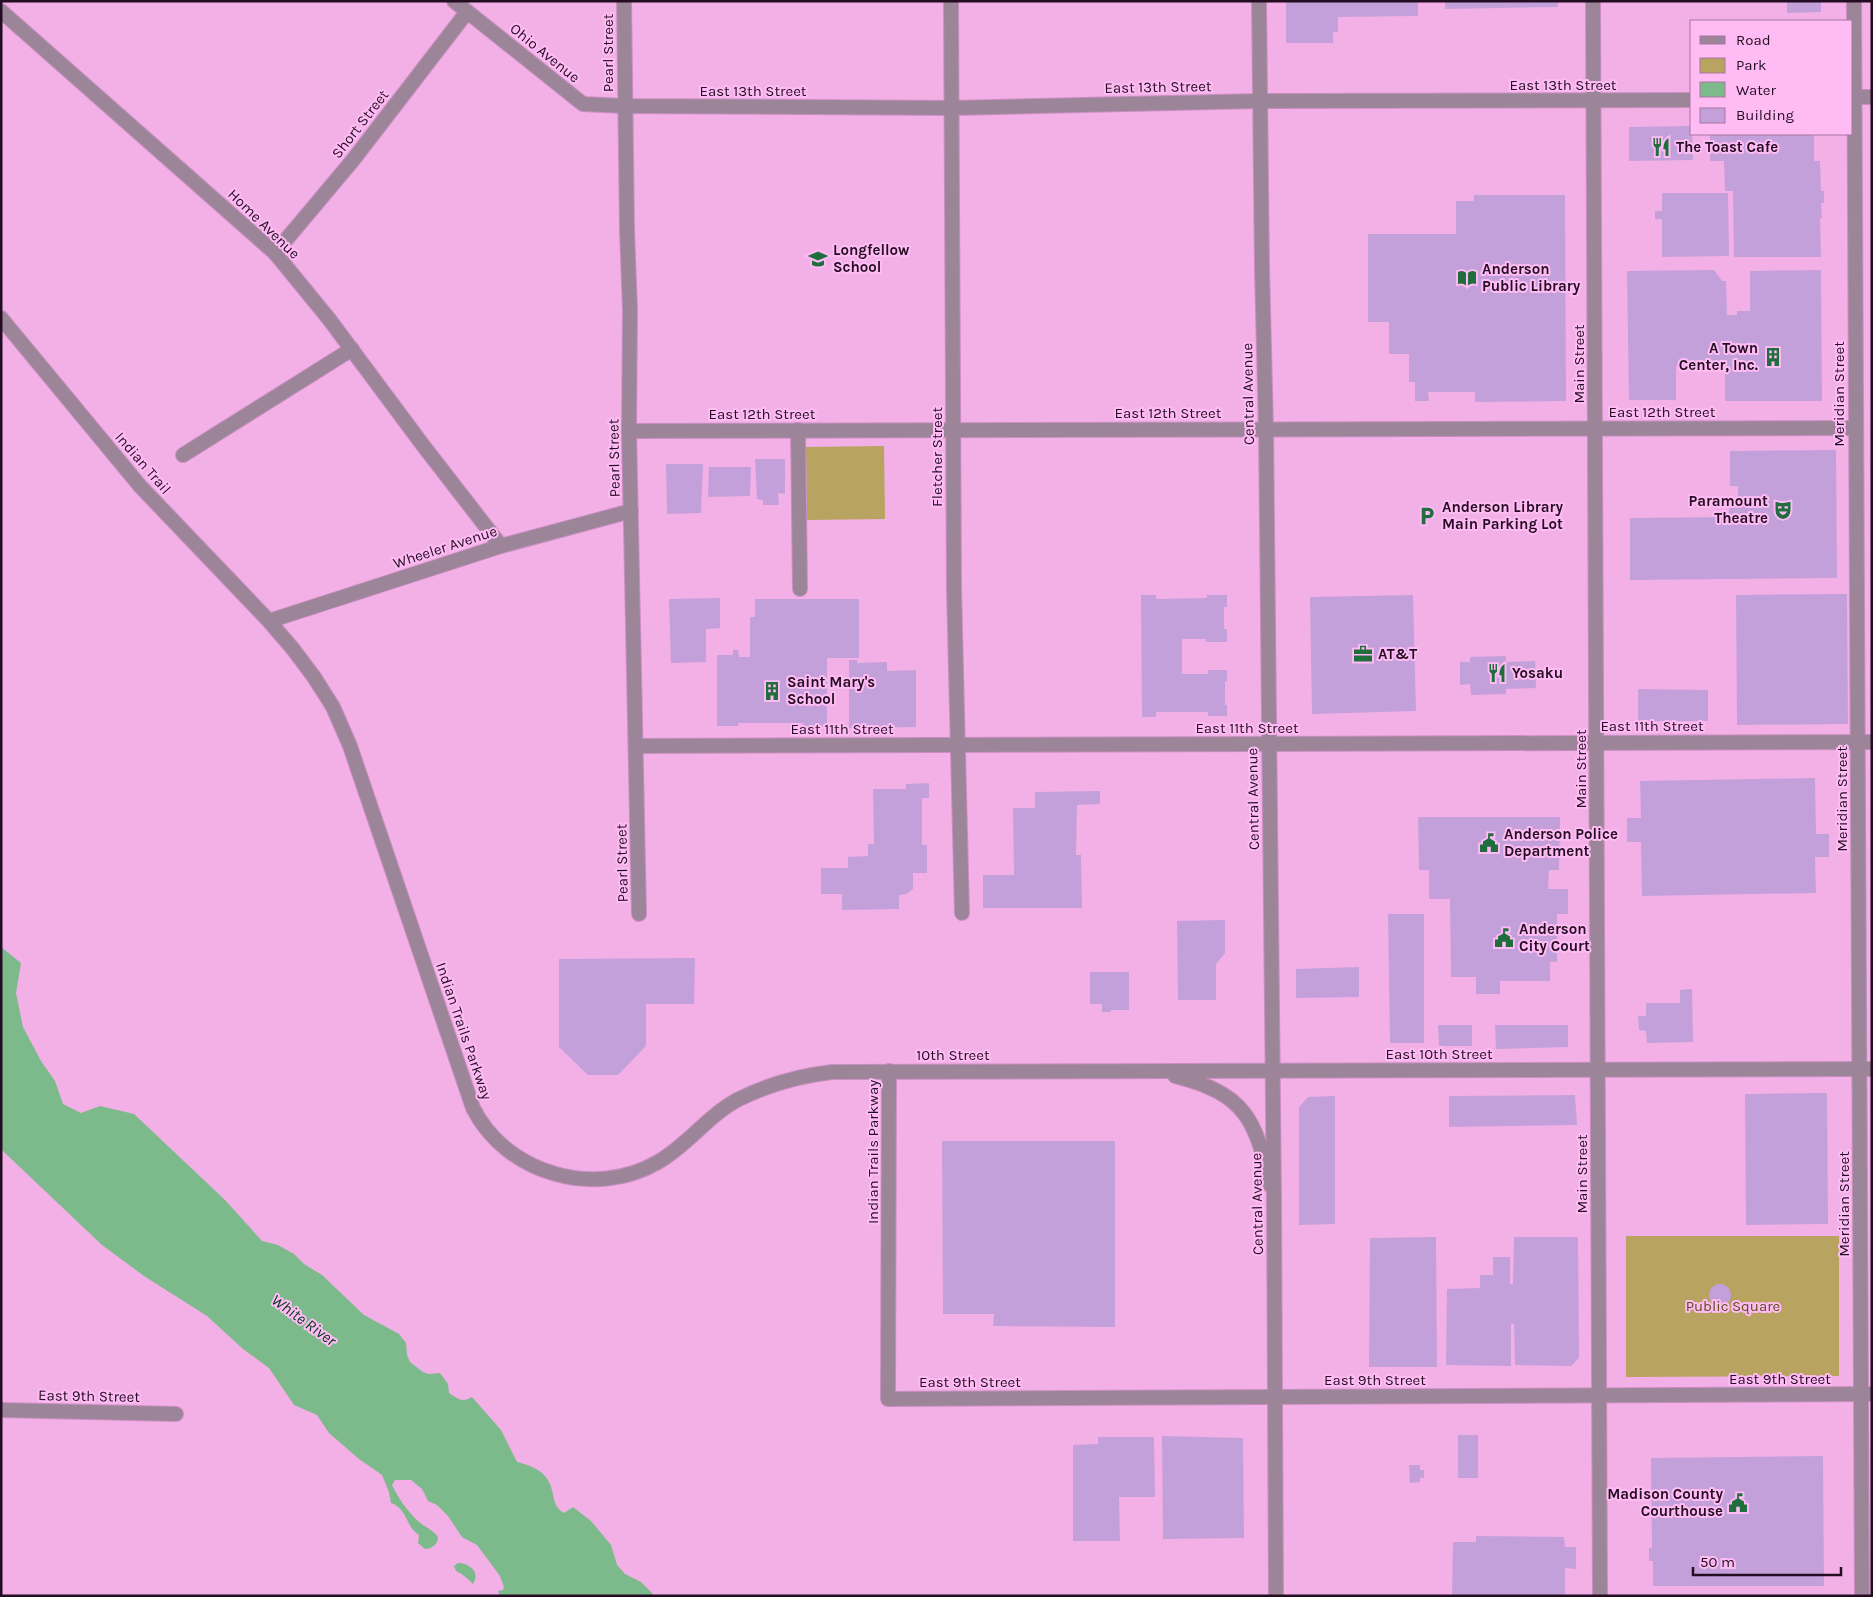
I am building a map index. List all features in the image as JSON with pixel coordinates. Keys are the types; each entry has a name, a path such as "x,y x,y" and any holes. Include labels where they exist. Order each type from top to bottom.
{"street":[{"name":"Ohio Avenue","path":"454,1 583,104 624,106"},
{"name":"Pearl Street","path":"624,1 624,106 630,310 630,431 639,914"},
{"name":"Fletcher Street","path":"951,1 952,430 962,913"},
{"name":"Central Avenue","path":"1259,1 1266,429 1276,1596"},
{"name":"Main Street","path":"1593,1 1600,1596"},
{"name":"Meridian Street","path":"1854,1 1856,428 1865,742 1866,1394 1862,1596"},
{"name":"Home Avenue","path":"1,11 275,253 352,349 501,546"},
{"name":"Short Street","path":"275,253 353,160 467,12"},
{"path":"1853,97 1872,97"},
{"name":"East 13th Street","path":"624,106 952,108 1260,101 1690,100"},
{"name":"Indian Trail","path":"1,318 140,486 269,620"},
{"path":"183,455 352,349"},
{"name":"East 12th Street","path":"630,431 1856,428"},
{"path":"798,430 800,589"},
{"name":"Wheeler Avenue","path":"269,620 501,546 632,511"},
{"name":"Indian Trails Parkway","path":"269,620 314,677 333,707 350,746 473,1108 491,1135 508,1151 544,1171 572,1179 613,1178 636,1172 658,1162 708,1120 737,1100 775,1083 803,1076 832,1072 889,1071 888,1399"},
{"name":"East 11th Street","path":"637,746 1865,742"},
{"name":"East 10th Street","path":"1018,1071 1272,1072 1866,1069"},
{"name":"10th Street","path":"889,1071 1018,1071"},
{"path":"1135,1071 1167,1074 1191,1080 1232,1099 1243,1111 1254,1128 1263,1154 1274,1200"},
{"name":"East 9th Street","path":"888,1399 1866,1394"},
{"name":"East 9th Street","path":"1,1410 176,1414"}],"green space":[{"path":"884,446 885,519 807,520 806,447"},
{"name":"Public Square","path":"1626,1236 1839,1236 1839,1376 1626,1377"}],"water":[{"name":"White River","path":"1,947 21,963 16,993 23,1027 41,1061 55,1081 63,1104 81,1113 100,1106 134,1114 225,1200 262,1241 278,1245 294,1254 304,1264 322,1275 364,1315 399,1334 406,1343 410,1362 423,1372 429,1374 440,1373 448,1384 449,1393 460,1400 472,1397 501,1430 517,1462 536,1469 548,1479 557,1507 564,1513 573,1507 591,1521 611,1545 617,1565 625,1574 641,1582 655,1596 500,1596 498,1591 503,1590 504,1587 500,1576 477,1545 462,1537 448,1516 437,1505 428,1501 422,1489 411,1480 395,1480 392,1485 404,1505 419,1522 438,1537 434,1546 425,1549 418,1543 419,1535 411,1527 404,1513 391,1503 382,1475 359,1459 329,1433 317,1415 294,1405 269,1368 243,1349 207,1316 144,1276 102,1245 5,1153 1,1149"},
{"path":"458,1563 470,1566 473,1569 476,1576 473,1584 456,1571 454,1566"}],"building":[{"path":"1286,1 1418,1 1418,16 1338,17 1338,32 1333,32 1333,43 1286,43"},
{"path":"1445,1 1558,1 1558,7 1445,9"},
{"path":"1787,1 1821,1 1821,12 1787,13"},
{"name":"The Toast Cafe","path":"1690,126 1693,160 1629,161 1629,127"},
{"path":"1710,135 1814,135 1814,161 1820,161 1821,191 1824,191 1824,203 1821,203 1822,218 1820,218 1821,257 1734,257 1733,191 1725,191 1724,161 1710,161"},
{"path":"1662,193 1728,193 1729,256 1662,257 1662,219 1655,219 1655,211 1662,211"},
{"name":"Anderson Public Library","path":"1474,195 1565,195 1566,401 1475,402 1475,392 1428,392 1429,401 1415,401 1415,382 1409,382 1409,354 1389,354 1389,322 1368,322 1368,234 1456,234 1456,201 1474,201"},
{"path":"1714,270 1722,281 1726,281 1727,315 1737,315 1737,311 1750,311 1750,271 1821,270 1822,401 1725,401 1725,366 1676,366 1676,400 1629,400 1627,271"},
{"name":"Paramount Theatre","path":"1836,450 1837,578 1630,580 1630,518 1729,517 1729,503 1738,503 1738,486 1730,486 1730,451"},
{"path":"755,459 785,459 785,494 778,493 779,505 763,505 763,500 757,499"},
{"path":"666,464 703,464 701,513 667,514"},
{"path":"709,467 751,467 750,496 708,497"},
{"path":"1847,594 1848,724 1737,725 1736,595"},
{"path":"1141,595 1156,595 1156,599 1207,598 1207,595 1227,595 1227,607 1224,607 1224,629 1227,629 1227,642 1206,642 1206,639 1182,639 1182,674 1208,674 1208,670 1227,670 1225,705 1227,705 1227,716 1208,716 1208,712 1156,712 1156,717 1142,717"},
{"name":"AT&T","path":"1413,595 1416,711 1312,714 1310,597"},
{"path":"720,598 720,628 706,629 706,662 671,663 669,599"},
{"name":"Saint Mary's School","path":"755,599 859,599 859,658 827,658 827,727 803,727 803,723 738,723 738,726 717,726 717,655 733,655 733,650 738,650 739,657 750,657 750,617 755,617"},
{"name":"Yosaku","path":"1506,656 1506,662 1535,661 1536,688 1506,689 1506,694 1471,695 1470,684 1460,685 1460,662 1470,662 1470,657"},
{"path":"849,660 857,660 857,663 887,662 887,671 916,670 916,727 849,728"},
{"path":"1638,689 1708,690 1708,721 1638,721"},
{"path":"1815,778 1816,834 1829,834 1829,857 1815,857 1816,893 1642,896 1641,842 1627,842 1627,818 1641,818 1640,781"},
{"path":"929,783 929,798 922,798 922,845 927,845 927,873 913,873 913,889 906,894 899,895 899,909 842,910 842,894 821,894 821,868 848,868 848,857 868,856 868,844 874,844 873,789 906,789 906,784"},
{"path":"1100,791 1100,804 1077,805 1076,855 1081,855 1082,908 983,908 983,875 1014,875 1013,808 1035,808 1035,792"},
{"path":"1418,817 1560,817 1559,870 1549,870 1548,889 1568,889 1568,914 1557,914 1557,962 1550,962 1550,981 1500,981 1500,994 1476,994 1476,977 1451,977 1450,899 1429,899 1429,870 1419,870"},
{"path":"1388,914 1424,914 1424,1043 1390,1043"},
{"path":"1225,920 1225,953 1216,964 1216,1000 1178,1000 1177,921"},
{"path":"695,958 694,1004 646,1004 646,1046 618,1075 588,1075 559,1047 559,959"},
{"path":"1359,967 1359,997 1296,998 1296,969"},
{"path":"1090,972 1129,972 1129,1010 1102,1012 1102,1004 1090,1004"},
{"path":"1692,989 1693,1042 1647,1043 1646,1031 1639,1030 1638,1016 1646,1016 1646,1003 1680,1003 1680,990"},
{"path":"1438,1025 1472,1025 1472,1046 1439,1046"},
{"path":"1495,1025 1568,1025 1568,1047 1496,1049"},
{"path":"1827,1093 1828,1224 1746,1225 1745,1094"},
{"path":"1575,1095 1577,1125 1449,1127 1449,1096"},
{"path":"1335,1096 1335,1224 1299,1225 1299,1107 1308,1097"},
{"path":"942,1141 1115,1141 1115,1327 993,1326 994,1314 943,1314"},
{"path":"1436,1237 1437,1367 1369,1367 1370,1238"},
{"path":"1514,1237 1578,1237 1579,1358 1571,1366 1515,1365 1514,1324 1511,1324 1511,1366 1446,1365 1447,1289 1480,1288 1480,1275 1493,1275 1493,1257 1510,1257 1510,1284 1513,1284"},
{"path":"1720,1284 1728,1287 1731,1295 1728,1303 1720,1306 1712,1303 1709,1295 1712,1287"},
{"path":"1458,1435 1478,1435 1478,1478 1458,1478"},
{"path":"1162,1436 1243,1438 1244,1538 1163,1539"},
{"path":"1098,1437 1154,1437 1155,1497 1119,1497 1120,1541 1073,1541 1073,1445 1098,1444"},
{"name":"Madison County Courthouse","path":"1823,1456 1824,1586 1653,1586 1653,1561 1649,1561 1649,1548 1652,1548 1651,1458"},
{"path":"1409,1465 1420,1465 1420,1470 1424,1470 1424,1478 1420,1478 1420,1482 1410,1483"},
{"path":"1476,1536 1564,1537 1565,1547 1576,1547 1576,1569 1565,1568 1565,1596 1452,1596 1453,1542 1476,1542"}],"place":[{"name":"The Toast Cafe","path":"1661,147"},
{"name":"Longfellow School","path":"818,259"},
{"name":"Anderson Public Library","path":"1467,278"},
{"name":"A Town Center, Inc.","path":"1773,357"},
{"name":"Paramount Theatre","path":"1783,510"},
{"name":"Anderson Library Main Parking Lot","path":"1427,516"},
{"name":"AT&T","path":"1363,654"},
{"name":"Yosaku","path":"1497,673"},
{"name":"Saint Mary's School","path":"772,691"},
{"name":"Anderson Police Department","path":"1489,843"},
{"name":"Anderson City Court","path":"1504,938"},
{"name":"Madison County Courthouse","path":"1738,1503"}]}
